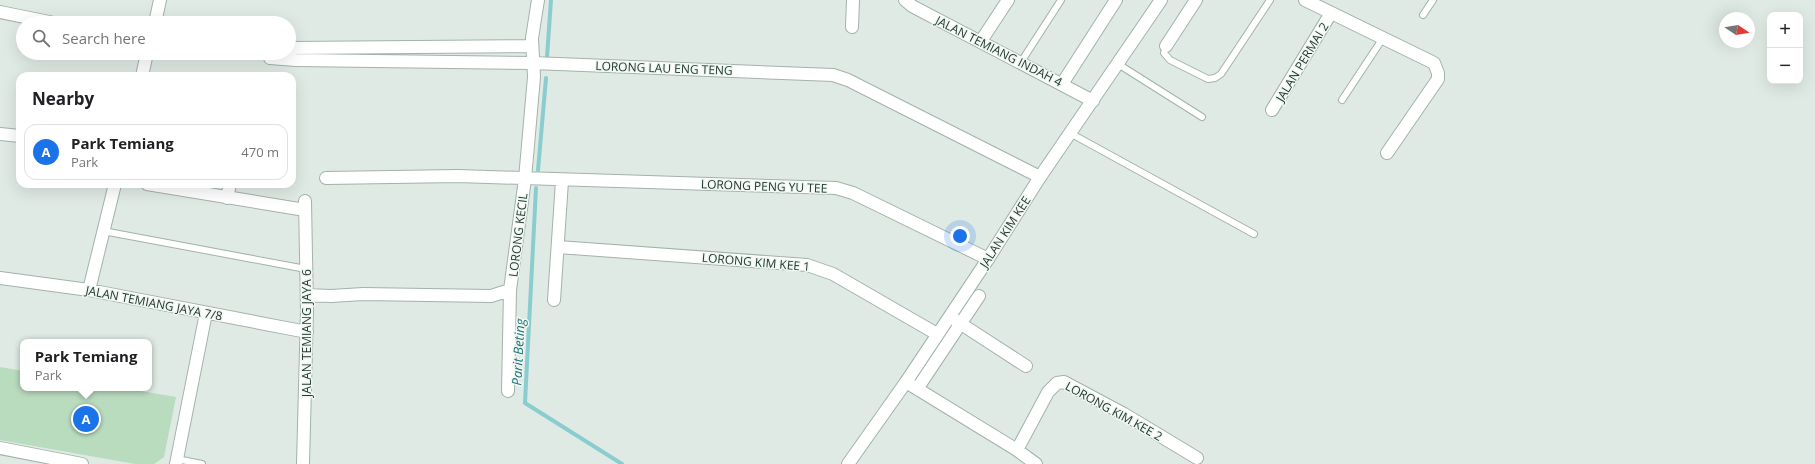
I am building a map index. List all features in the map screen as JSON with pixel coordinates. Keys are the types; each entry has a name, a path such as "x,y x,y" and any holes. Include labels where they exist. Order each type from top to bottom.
{"street":[{"path":"157,16 160,0"},
{"name":"LORONG KECIL","path":"307,295 331,296 363,294 491,296 510,290 536,179 534,77 543,63 532,46 538,0"},
{"path":"852,27 853,0"},
{"name":"JALAN TEMIANG INDAH 4","path":"906,0 912,6 1093,100"},
{"path":"981,41 1008,0"},
{"path":"1062,84 1116,0"},
{"name":"JALAN KIM KEE","path":"848,464 906,382 988,259 1040,177 1161,0"},
{"path":"1166,46 1196,0"},
{"path":"1305,0 1434,63 1438,73 1438,79 1386,152"},
{"path":"0,12 20,16"},
{"name":"JALAN PERMAI 2","path":"1272,110 1331,13"},
{"path":"296,48 532,46"},
{"path":"143,72 146,60"},
{"name":"LORONG LAU ENG TENG","path":"296,60 543,63 833,75 848,80 1040,177"},
{"path":"0,134 16,136"},
{"name":"LORONG PENG YU TEE","path":"326,178 458,176 836,188 853,193 988,259"},
{"path":"554,300 562,180"},
{"path":"89,290 114,188"},
{"path":"187,188 227,198 229,188"},
{"name":"JALAN TEMIANG JAYA 6","path":"227,198 305,206 307,332 303,464"},
{"name":"LORONG KIM KEE 1","path":"558,247 807,265 833,274 937,334"},
{"name":"JALAN TEMIANG JAYA 7/8","path":"0,278 89,290 307,332"},
{"path":"508,392 510,290"},
{"path":"918,389 979,296"},
{"path":"176,461 206,313"},
{"path":"949,317 1026,366"},
{"path":"906,382 1017,450 1036,464"},
{"name":"LORONG KIM KEE 2","path":"1017,450 1048,392 1057,383 1064,382 1124,414 1196,458"},
{"path":"0,448 52,461 82,464"}],"lane":[{"path":"1021,62 1061,0"},
{"path":"1166,46 1164,53 1170,60 1208,79 1214,78 1220,74 1270,0"},
{"path":"1423,15 1433,0"},
{"path":"1342,100 1383,38"},
{"path":"1118,64 1202,117"},
{"path":"1070,133 1254,234"},
{"path":"104,231 306,270"},
{"path":"176,461 202,464"}],"green space":[{"path":"0,367 20,370 20,391 141,391 176,397 164,457 154,464 135,464 0,440"}],"waterway":[{"name":"Parit Beting","path":"547,57 551,0"},
{"name":"Parit Beting","path":"538,170 546,78"},
{"name":"Parit Beting","path":"536,188 525,403 622,464"}],"place":[{"name":"Park Temiang","path":"86,419"}]}
